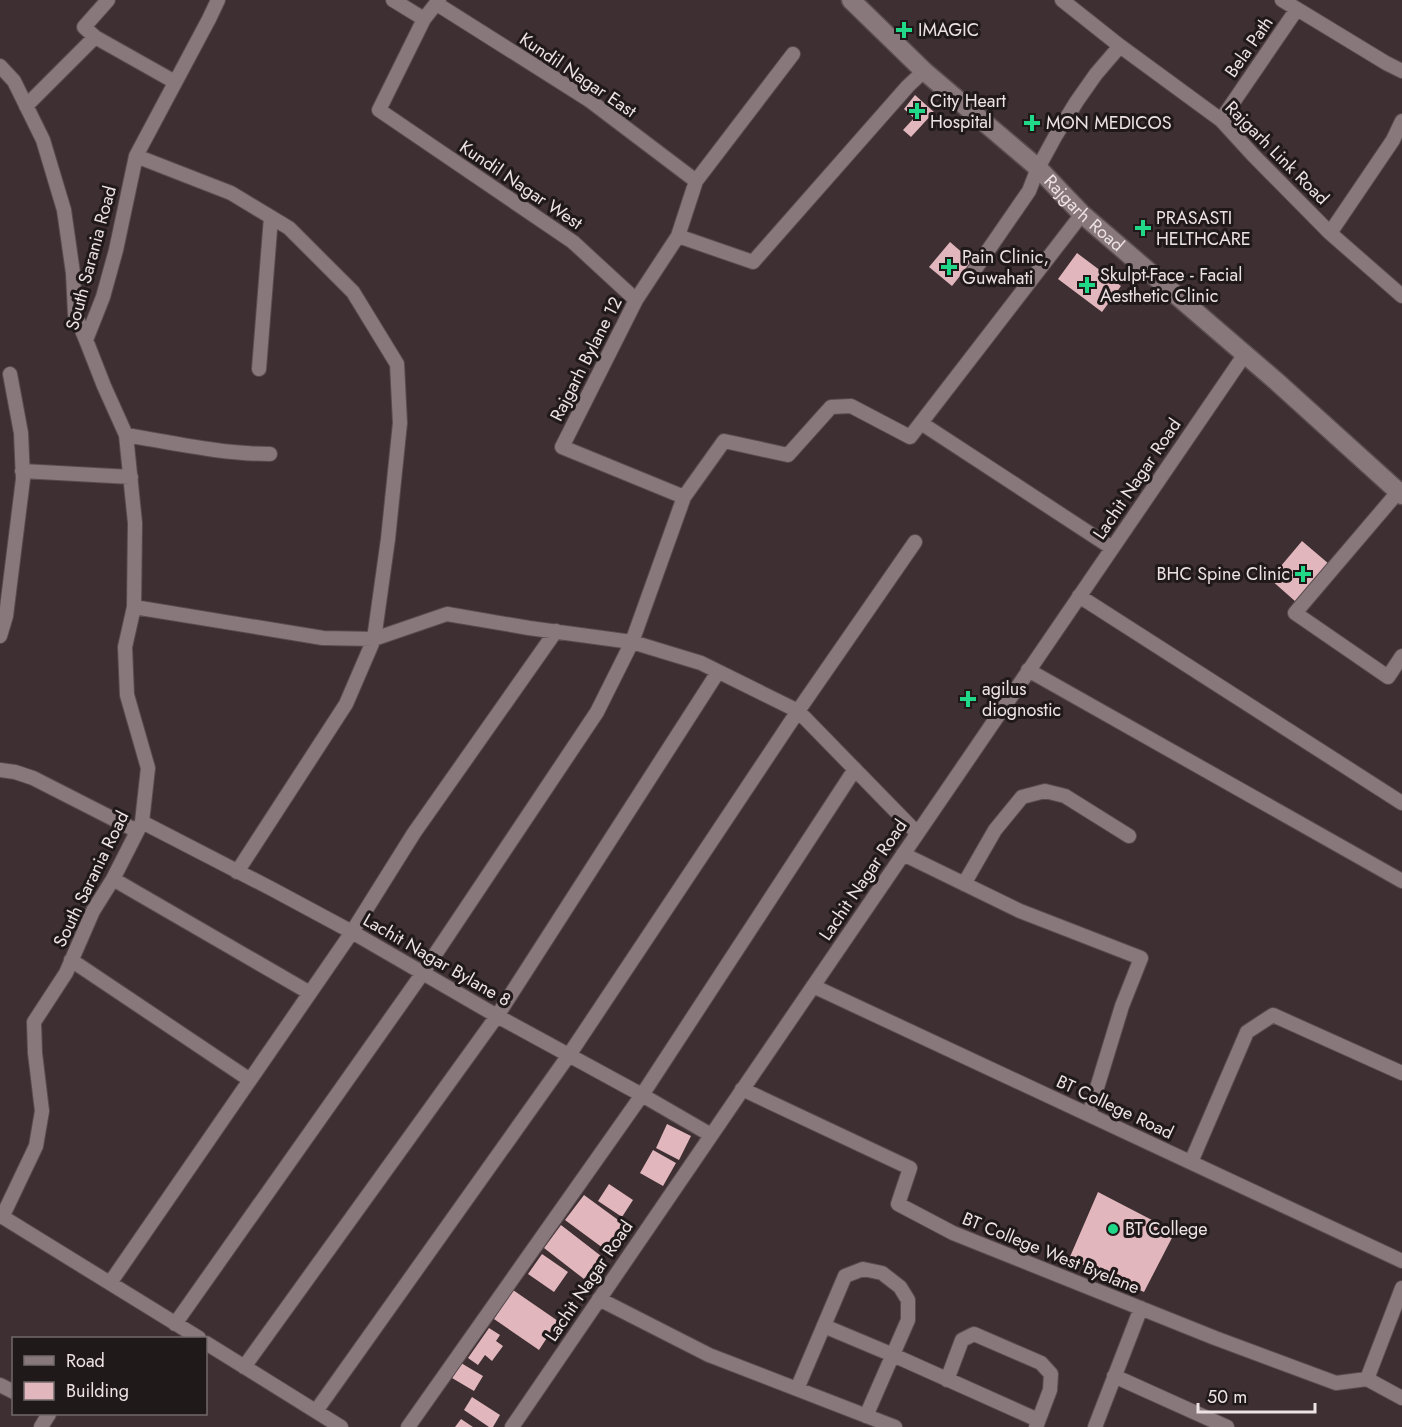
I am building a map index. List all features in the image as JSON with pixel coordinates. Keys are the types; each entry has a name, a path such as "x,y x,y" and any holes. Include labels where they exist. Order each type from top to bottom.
{"main road":[{"name":"Rajgarh Road","path":"851,0 924,71 1038,168 1082,214 1245,354 1400,493"}],"street":[{"path":"108,0 84,27 95,37 175,82"},
{"name":"South Sarania Road","path":"0,1216 6,1209 36,1146 42,1111 34,1022 66,973 93,911 113,879 140,827 148,768 127,695 125,647 134,607 135,523 126,435 87,340 103,297 116,250 136,156 218,0"},
{"path":"393,0 424,19 438,2"},
{"name":"Rajgarh Link Road","path":"1062,0 1221,120 1330,233 1402,296"},
{"name":"Bela Path","path":"1221,120 1297,9 1282,0"},
{"name":"Kundil Nagar East","path":"438,2 588,100 696,181"},
{"path":"1297,9 1402,71"},
{"name":"Kundil Nagar West","path":"424,19 378,110 573,242 636,300"},
{"path":"26,106 95,37"},
{"path":"969,278 1029,190 1038,168 1077,101 1120,46"},
{"path":"793,54 696,181 678,236 753,262 908,86 924,71"},
{"path":"0,66 14,81 43,140 64,210 73,273 75,314 87,340"},
{"path":"1330,233 1393,140 1402,121"},
{"path":"136,156 231,193 289,228 353,292 397,364 400,423 388,539 374,639 346,704 237,872"},
{"path":"175,1324 422,974 597,712 633,642 684,497 724,441 789,455 831,407 851,406 910,437 1082,214"},
{"path":"259,369 271,217"},
{"name":"Rajgarh Bylane 12","path":"678,236 636,300 562,447 684,497"},
{"name":"Lachit Nagar Road","path":"512,1427 1245,354"},
{"path":"0,636 6,616 22,471 21,433 10,374"},
{"path":"921,423 1112,548"},
{"path":"126,435 225,452 270,454"},
{"path":"22,471 130,477"},
{"path":"1400,493 1295,613 1388,677 1402,656"},
{"path":"316,1412 569,1055 798,711 915,542"},
{"path":"1079,596 1402,803"},
{"path":"134,607 323,638 374,639 447,614 633,642 701,663 798,711 917,833"},
{"path":"110,1283 352,932 414,833 556,632"},
{"path":"1028,670 1402,881"},
{"path":"244,1367 497,1016 718,672"},
{"path":"408,1427 642,1095 855,769"},
{"name":"Lachit Nagar Bylane 8","path":"0,770 33,778 237,872 352,932 422,974 711,1135"},
{"path":"964,884 994,830 1022,797 1045,791 1065,796 1129,836"},
{"path":"903,854 1020,911 1141,958 1122,1006 1089,1114"},
{"path":"113,879 310,993"},
{"path":"71,960 250,1080"},
{"name":"BT College Road","path":"813,986 1402,1261"},
{"path":"1191,1162 1247,1032 1273,1015 1402,1073"},
{"name":"BT College West Byelane","path":"742,1089 910,1168 898,1204 953,1233 1215,1338 1336,1383 1367,1379"},
{"path":"0,1216 196,1337"},
{"path":"797,1389 845,1276 863,1269 882,1273 900,1287 908,1300 908,1320 870,1420"},
{"path":"1402,1288 1367,1379 1402,1398"},
{"path":"599,1299 709,1355 870,1420 895,1427"},
{"path":"1095,1427 1141,1308"},
{"path":"824,1326 893,1355 1037,1424 1050,1390 1051,1374 1041,1363 974,1334 962,1340 947,1380"},
{"path":"207,1344 341,1427"},
{"path":"1114,1376 1227,1427"}],"building":[{"path":"915,95 934,112 911,137 903,130 914,118 904,109"},
{"path":"950,242 972,261 952,286 929,267"},
{"path":"1077,253 1121,286 1102,312 1058,279"},
{"path":"1302,541 1329,564 1296,602 1270,579"},
{"path":"667,1124 691,1136 679,1160 656,1148"},
{"path":"653,1150 676,1163 663,1186 640,1173"},
{"path":"609,1184 633,1200 622,1217 598,1201"},
{"path":"1098,1192 1175,1232 1144,1292 1069,1259"},
{"path":"584,1195 625,1225 607,1251 565,1220"},
{"path":"561,1225 601,1256 584,1279 544,1248"},
{"path":"542,1254 568,1272 554,1292 528,1274"},
{"path":"513,1290 558,1321 539,1350 494,1319"},
{"path":"489,1328 500,1335 496,1341 503,1346 492,1361 485,1355 478,1365 468,1358"},
{"path":"461,1363 483,1376 474,1391 452,1378"},
{"path":"472,1397 500,1415 493,1427 489,1427 464,1410"},
{"path":"461,1419 473,1427 455,1427"}],"place":[{"name":"IMAGIC","path":"904,30"},
{"name":"City Heart Hospital","path":"917,111"},
{"name":"MON MEDICOS","path":"1032,123"},
{"name":"PRASASTI HELTHCARE","path":"1143,228"},
{"name":"Pain Clinic, Guwahati","path":"949,267"},
{"name":"Skulpt-Face - Facial Aesthetic Clinic","path":"1087,285"},
{"name":"BHC Spine Clinic","path":"1303,574"},
{"name":"agilus diognostic","path":"968,699"},
{"name":"BT College","path":"1113,1229"}]}
